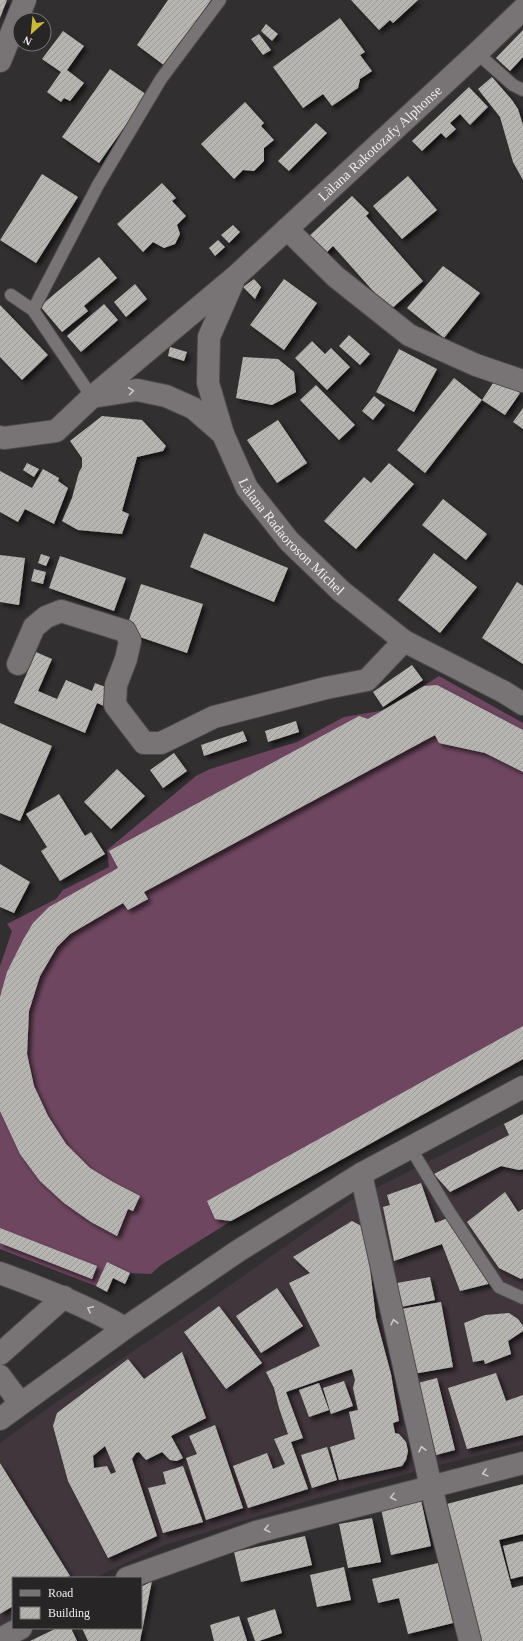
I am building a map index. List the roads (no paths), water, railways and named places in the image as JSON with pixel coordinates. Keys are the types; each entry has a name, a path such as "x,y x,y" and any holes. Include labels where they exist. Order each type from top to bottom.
{"street":[{"path":"0,61 25,0"},
{"name":"Làlana Rakotozafy Alphonse","path":"0,436 4,438 56,431 92,397 235,277 523,9"},
{"path":"287,228 336,277 409,335 476,365 523,381"},
{"name":"Làlana Radaoroson Michel","path":"235,277 209,337 208,383 223,434 247,488 289,541 341,591 404,641 491,685 523,704"},
{"path":"92,397 137,390 166,396 193,408 223,434"},
{"path":"18,664 34,627 46,617 61,610 125,631 130,641 126,659 116,685 115,705 144,743 162,743 214,717 326,688 367,680 404,641"},
{"path":"8,1413 125,1328 238,1251 361,1174 523,1087"},
{"path":"361,1174 430,1487 470,1641"},
{"path":"0,1273 64,1297 125,1328"},
{"path":"0,1354 64,1297"},
{"path":"0,1376 15,1396 8,1413"},
{"path":"130,1577 256,1532 523,1463"},
{"path":"0,1639 19,1629"}],"lane":[{"path":"33,310 98,185 162,79 220,0"},
{"path":"477,53 513,85 523,90"},
{"path":"11,295 33,310 92,397"},
{"path":"410,1147 448,1210 499,1287 523,1298"}]}
